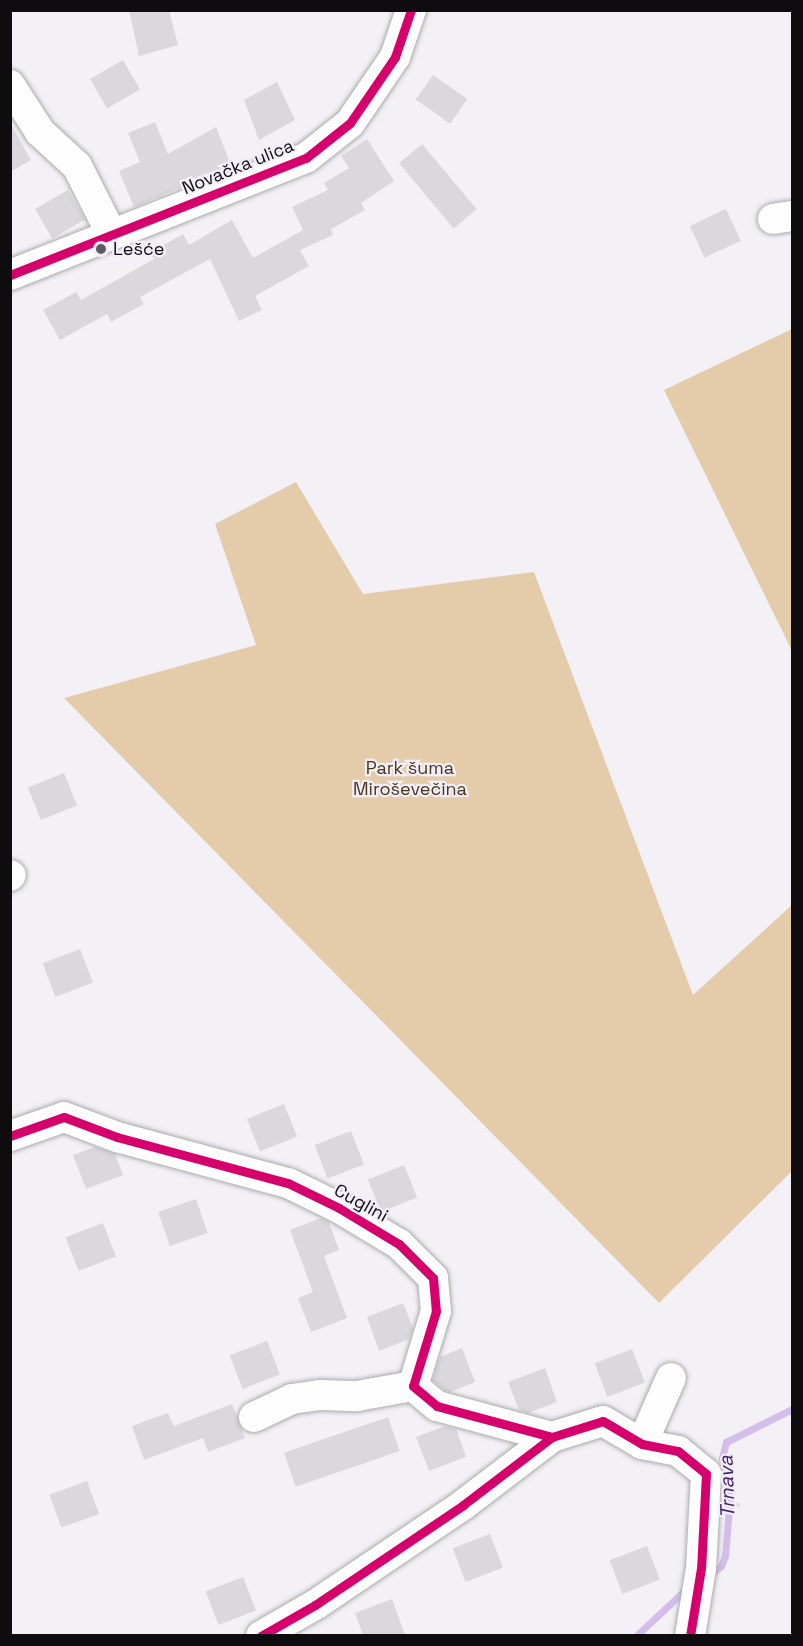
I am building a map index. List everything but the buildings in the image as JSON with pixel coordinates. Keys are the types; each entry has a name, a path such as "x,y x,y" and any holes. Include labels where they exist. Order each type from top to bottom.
{"street":[{"name":"Novačka ulica","path":"10,275 306,158 351,123 395,57 411,10"},
{"path":"10,85 40,132 77,166 112,236"},
{"name":"Cuglini","path":"10,1136 64,1117 117,1137 288,1183 339,1208 399,1244 433,1278 436,1311 413,1386"},
{"path":"642,1444 671,1378"},
{"path":"254,1417 292,1399 321,1395 357,1396 413,1386 436,1406 552,1437"},
{"path":"261,1635 315,1605 463,1505 552,1437 603,1421 642,1444 678,1451 706,1474 699,1579 690,1635"}],"green space":[{"path":"792,329 792,651 664,390"},
{"name":"Park šuma Miroševečina","path":"296,482 363,594 534,572 693,995 792,905 792,1171 659,1303 64,698 256,645 215,524"}],"waterway":[{"name":"Trnava","path":"709,1575 721,1566 725,1556 730,1497 722,1458 726,1442 792,1409"},
{"name":"Trnava","path":"636,1636 689,1586"}],"cycle path":[{"path":"10,275 306,158 350,123 395,57 411,10"},
{"path":"10,1136 64,1117 117,1137 288,1183 339,1208 399,1244 433,1278 436,1311 413,1386 437,1406 552,1437"},
{"path":"261,1636 315,1605 463,1505 552,1437 603,1421 642,1444 678,1451 706,1474 701,1568 690,1636"}],"place":[{"name":"Lešće","path":"101,249"}]}
